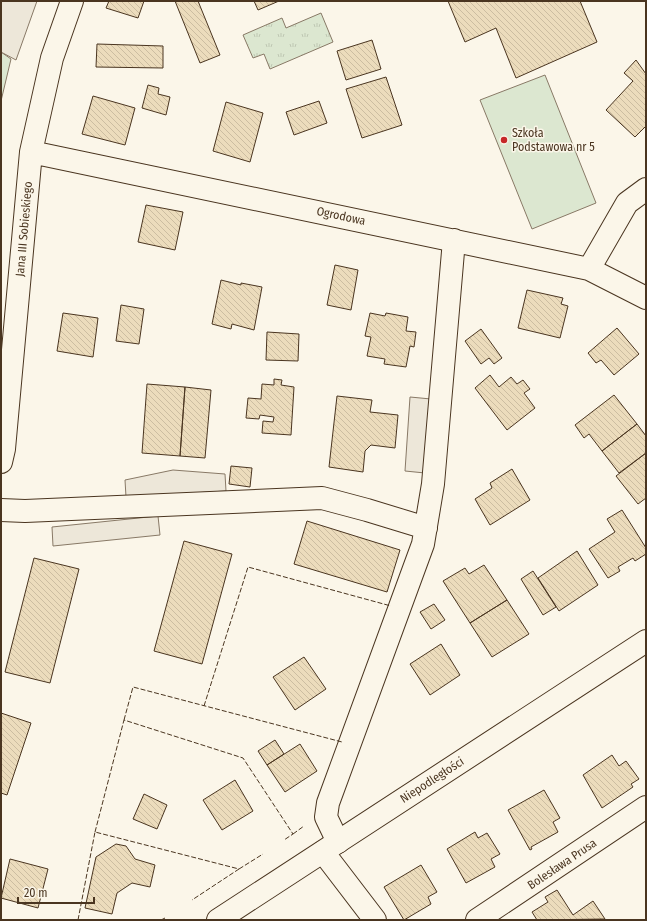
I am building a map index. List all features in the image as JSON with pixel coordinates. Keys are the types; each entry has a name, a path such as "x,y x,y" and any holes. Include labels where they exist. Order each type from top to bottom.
{"street":[{"name":"Jana III Sobieskiego","path":"1,462 4,449 30,152 52,58 72,1"},
{"name":"Ogrodowa","path":"30,152 589,269 646,298"},
{"path":"589,269 627,203 646,189"},
{"path":"375,920 330,847 326,817 328,803 423,544 433,484 454,240"},
{"path":"1,510 25,511 322,498 426,528"},
{"name":"Niepodległości","path":"218,920 646,641"},
{"name":"Bolesława Prusa","path":"477,920 646,807"}],"green space":[{"path":"321,13 333,42 270,69 264,54 253,58 243,35 282,18 286,28"},
{"path":"1,52 11,59 1,101"},
{"path":"545,75 596,203 532,229 480,100"}],"shaded area":[{"path":"1,1 37,1 16,60 1,52"},
{"path":"410,397 431,399 425,473 405,471"},
{"path":"173,470 225,474 226,491 126,497 125,480"},
{"path":"158,516 160,535 53,546 52,527"}],"building":[{"path":"109,1 144,1 138,18 106,8"},
{"path":"175,1 198,1 220,55 200,63"},
{"path":"254,1 279,1 258,10"},
{"path":"448,1 580,1 597,42 516,78 496,28 465,42"},
{"path":"372,40 381,69 346,80 337,51"},
{"path":"97,44 163,46 163,68 96,67"},
{"path":"636,60 646,74 646,126 635,137 606,110 633,81 624,73"},
{"path":"386,77 402,125 362,138 346,89"},
{"path":"148,85 159,88 158,94 170,97 166,115 142,108"},
{"path":"93,96 135,108 125,145 82,134"},
{"path":"319,101 327,123 294,135 286,112"},
{"path":"226,102 263,113 250,162 213,151"},
{"path":"146,205 183,212 175,250 138,242"},
{"path":"335,265 358,270 351,310 327,305"},
{"path":"221,280 241,285 241,283 262,287 254,330 232,324 231,329 212,324"},
{"path":"527,290 563,298 561,304 568,306 560,338 518,328"},
{"path":"121,305 144,309 139,344 116,341"},
{"path":"63,313 98,318 93,357 57,351"},
{"path":"370,313 385,316 386,313 408,317 406,331 416,332 414,347 410,346 406,367 384,364 385,359 367,356 371,337 365,336"},
{"path":"617,328 639,354 614,375 601,360 596,363 588,353"},
{"path":"481,329 502,358 494,364 489,358 481,364 465,341"},
{"path":"267,332 299,334 298,361 266,360"},
{"path":"490,375 499,387 511,377 517,384 523,380 530,389 524,393 535,408 507,430 475,388"},
{"path":"274,379 282,380 281,385 294,387 291,435 262,433 263,421 273,422 274,417 260,415 259,419 246,418 248,398 261,399 262,384 274,385"},
{"path":"147,384 185,387 180,456 142,453"},
{"path":"185,387 211,390 205,458 180,456"},
{"path":"614,395 637,424 602,451 589,434 584,438 575,425"},
{"path":"337,396 372,400 370,412 398,415 395,448 371,445 365,451 363,472 329,467"},
{"path":"637,424 646,436 646,453 619,473 602,451"},
{"path":"646,453 646,498 638,504 616,476"},
{"path":"231,466 252,468 250,487 229,484"},
{"path":"512,469 530,500 490,525 475,499 492,488 490,483"},
{"path":"622,510 646,548 646,554 635,561 633,558 618,567 620,571 608,578 589,549 615,532 607,519"},
{"path":"307,521 400,550 387,592 294,564"},
{"path":"184,541 232,554 202,664 154,651"},
{"path":"577,551 598,585 559,611 538,578"},
{"path":"34,558 79,569 50,683 5,672"},
{"path":"484,565 507,600 470,623 443,581 465,568 469,574"},
{"path":"533,571 556,607 543,615 521,579"},
{"path":"507,600 529,634 492,657 470,623"},
{"path":"434,604 445,620 431,629 420,612"},
{"path":"441,644 460,675 430,695 410,664"},
{"path":"304,657 326,689 295,710 273,677"},
{"path":"1,713 31,723 7,795 1,793"},
{"path":"275,740 284,754 267,765 258,751"},
{"path":"300,744 317,771 285,792 267,765"},
{"path":"612,755 619,766 626,761 639,779 631,784 633,787 602,808 583,775"},
{"path":"235,780 253,811 222,830 203,800"},
{"path":"544,790 560,818 553,822 558,832 531,847 532,849 530,850 508,810"},
{"path":"144,794 167,805 157,829 133,819"},
{"path":"475,832 478,838 487,833 500,854 491,859 495,867 466,883 447,849"},
{"path":"116,844 126,846 135,859 155,865 150,887 132,883 117,893 112,914 85,908 96,857"},
{"path":"10,859 48,869 38,908 1,898"},
{"path":"421,865 437,892 428,897 431,904 404,920 384,887"},
{"path":"557,890 573,915 593,901 605,919 537,920 532,912 548,902 545,897"}],"fence":[{"path":"204,706 248,567 391,606"},
{"path":"124,720 133,687 342,742"},
{"path":"95,832 124,720 243,758 293,834 284,840"},
{"path":"293,834 304,826"},
{"path":"78,920 95,832 239,869 192,900"},
{"path":"239,869 263,854"},
{"path":"161,920 165,918"}],"place":[{"name":"Szkoła Podstawowa nr 5","path":"504,140"}]}
